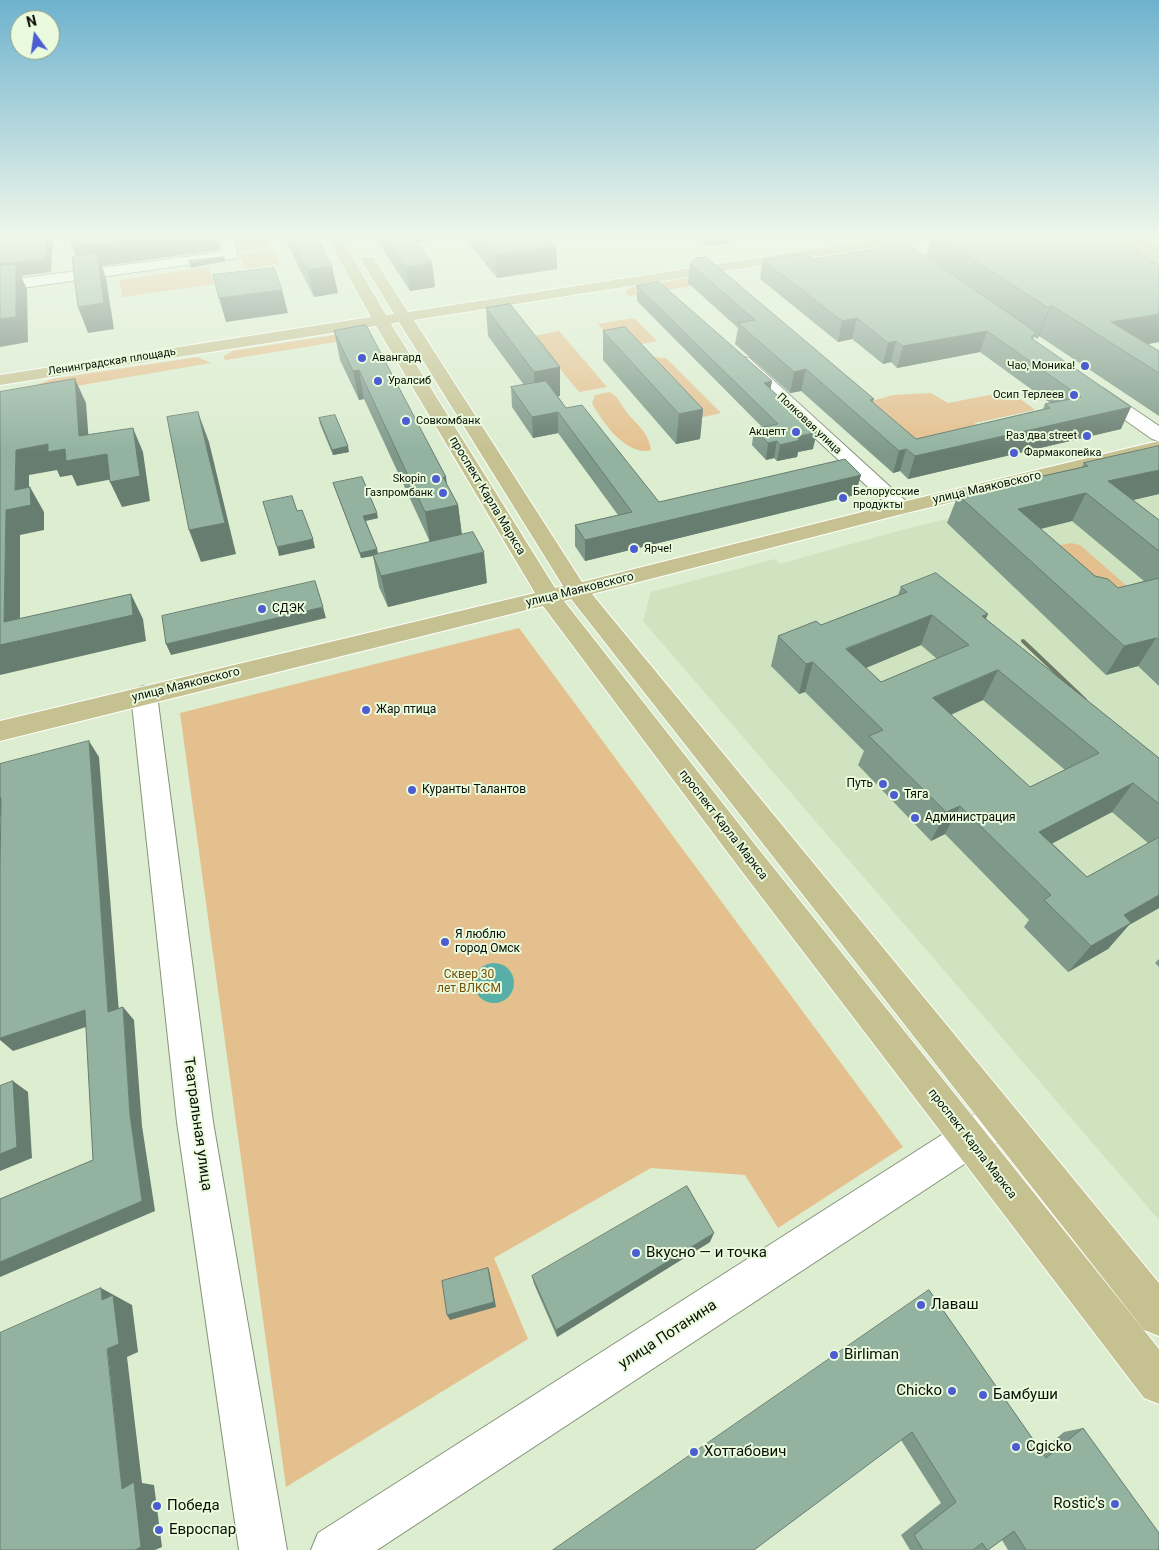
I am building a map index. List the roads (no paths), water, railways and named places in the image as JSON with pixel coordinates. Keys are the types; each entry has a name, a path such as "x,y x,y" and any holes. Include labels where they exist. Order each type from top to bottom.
{"main road":[{"name":"проспект Карла Маркса","path":"374,308 563,594 968,1140 1159,1383"},
{"name":"проспект Карла Маркса","path":"396,308 563,594 1000,1119 1159,1315"},
{"path":"398,311 414,308"},
{"path":"398,311 416,308"},
{"name":"Ленинградская площадь","path":"0,367 398,311"},
{"name":"Ленинградская площадь","path":"0,380 377,314"},
{"path":"0,397 54,378 61,370"},
{"name":"улица Маяковского","path":"0,731 563,594 902,508 1159,447"}],"street":[{"name":"Полковая улица","path":"732,352 902,508"},
{"path":"1079,379 1159,435"},
{"name":"Театральная улица","path":"144,695 195,1122 263,1550"},
{"name":"улица Потанина","path":"335,1550 1000,1119"}],"water":[{"path":"494,963 508,969 514,983 508,997 494,1003 480,997 474,983 480,969"}],"railway":[{"path":"1023,641 1085,700"}],"place":[{"name":"Авангард","path":"362,358"},
{"name":"Чао, Моника!","path":"1085,366"},
{"name":"Уралсиб","path":"378,381"},
{"name":"Осип Терлеев","path":"1074,395"},
{"name":"Совкомбанк","path":"406,421"},
{"name":"Акцепт","path":"796,432"},
{"name":"Раз два street","path":"1087,436"},
{"name":"Фармакопейка","path":"1014,453"},
{"name":"Skopin","path":"436,479"},
{"name":"Газпромбанк","path":"443,493"},
{"name":"Белорусские продукты","path":"843,498"},
{"name":"Ярче!","path":"634,549"},
{"name":"СДЭК","path":"262,609"},
{"name":"Жар птица","path":"366,710"},
{"name":"Путь","path":"883,784"},
{"name":"Куранты Талантов","path":"412,790"},
{"name":"Тяга","path":"894,795"},
{"name":"Администрация","path":"915,818"},
{"name":"Я люблю город Омск","path":"445,942"},
{"name":"Вкусно — и точка","path":"636,1253"},
{"name":"Лаваш","path":"921,1305"},
{"name":"Birliman","path":"834,1355"},
{"name":"Chicko","path":"952,1391"},
{"name":"Бамбуши","path":"983,1395"},
{"name":"Cgicko","path":"1016,1447"},
{"name":"Хоттабович","path":"694,1452"},
{"name":"Rostic's","path":"1115,1504"},
{"name":"Победа","path":"157,1506"},
{"name":"Евроспар","path":"159,1530"}],"park label":[{"name":"Сквер 30 лет ВЛКСМ","path":"469,982"}]}
